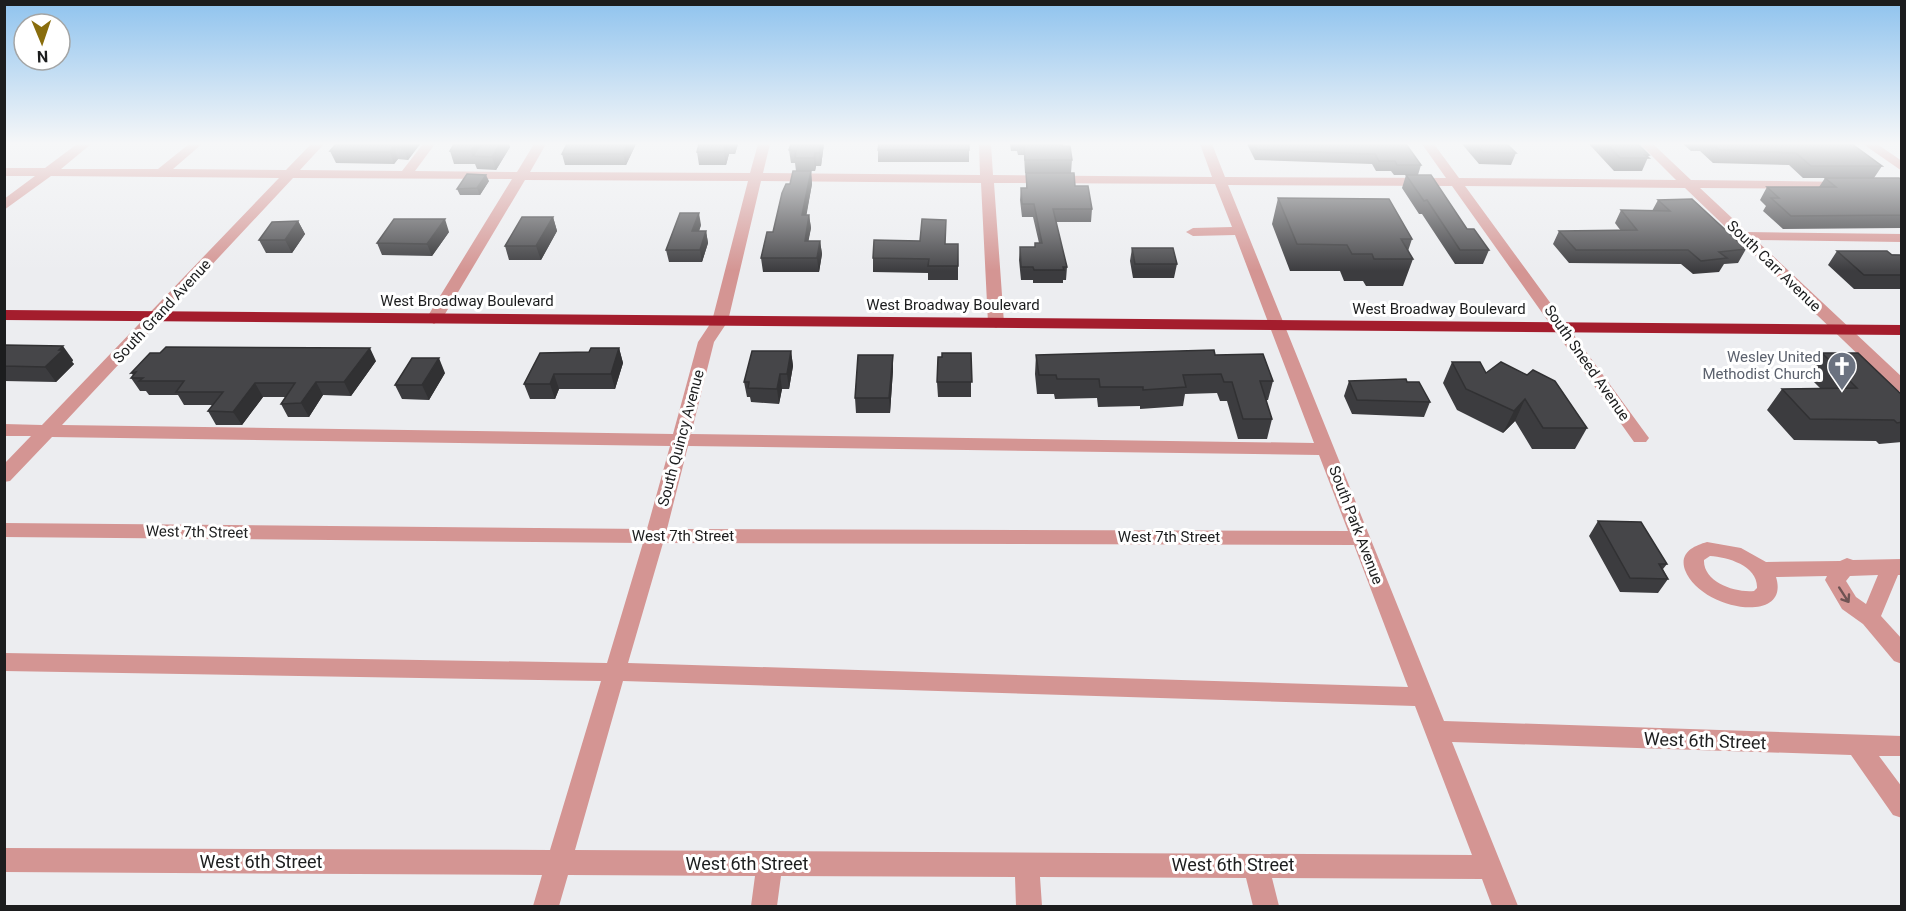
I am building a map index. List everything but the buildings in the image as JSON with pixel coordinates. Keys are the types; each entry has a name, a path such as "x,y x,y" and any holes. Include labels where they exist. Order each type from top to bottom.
{"highway":[{"name":"West Broadway Boulevard","path":"4,315 1902,330"}],"street":[{"path":"4,206 29,187"},
{"name":"South Grand Avenue","path":"4,476 278,187"},
{"path":"434,318 514,187"},
{"name":"South Quincy Avenue","path":"546,906 655,536 706,342 720,321 754,187"},
{"path":"987,187 996,323"},
{"name":"South Park Avenue","path":"1223,187 1505,906"},
{"name":"South Sneed Avenue","path":"1459,187 1640,438"},
{"name":"South Carr Avenue","path":"1691,187 1902,387"},
{"path":"1193,232 1241,231"},
{"path":"1743,236 1902,238"},
{"path":"4,430 1327,449"},
{"name":"West 7th Street","path":"4,530 655,536 1361,538"},
{"path":"1847,566 1835,580 1849,603 1870,618 1902,655"},
{"path":"1761,570 1847,566 1896,567 1870,618"},
{"path":"4,662 614,672 1424,697"},
{"name":"West 6th Street","path":"1437,731 1902,746"},
{"path":"1858,746 1902,807"},
{"name":"West 6th Street","path":"4,860 1490,867"},
{"path":"764,906 769,865"},
{"path":"1027,865 1029,906"},
{"path":"1256,865 1266,906"}],"place":[{"name":"Wesley United Methodist Church","path":"1842,392"}]}
